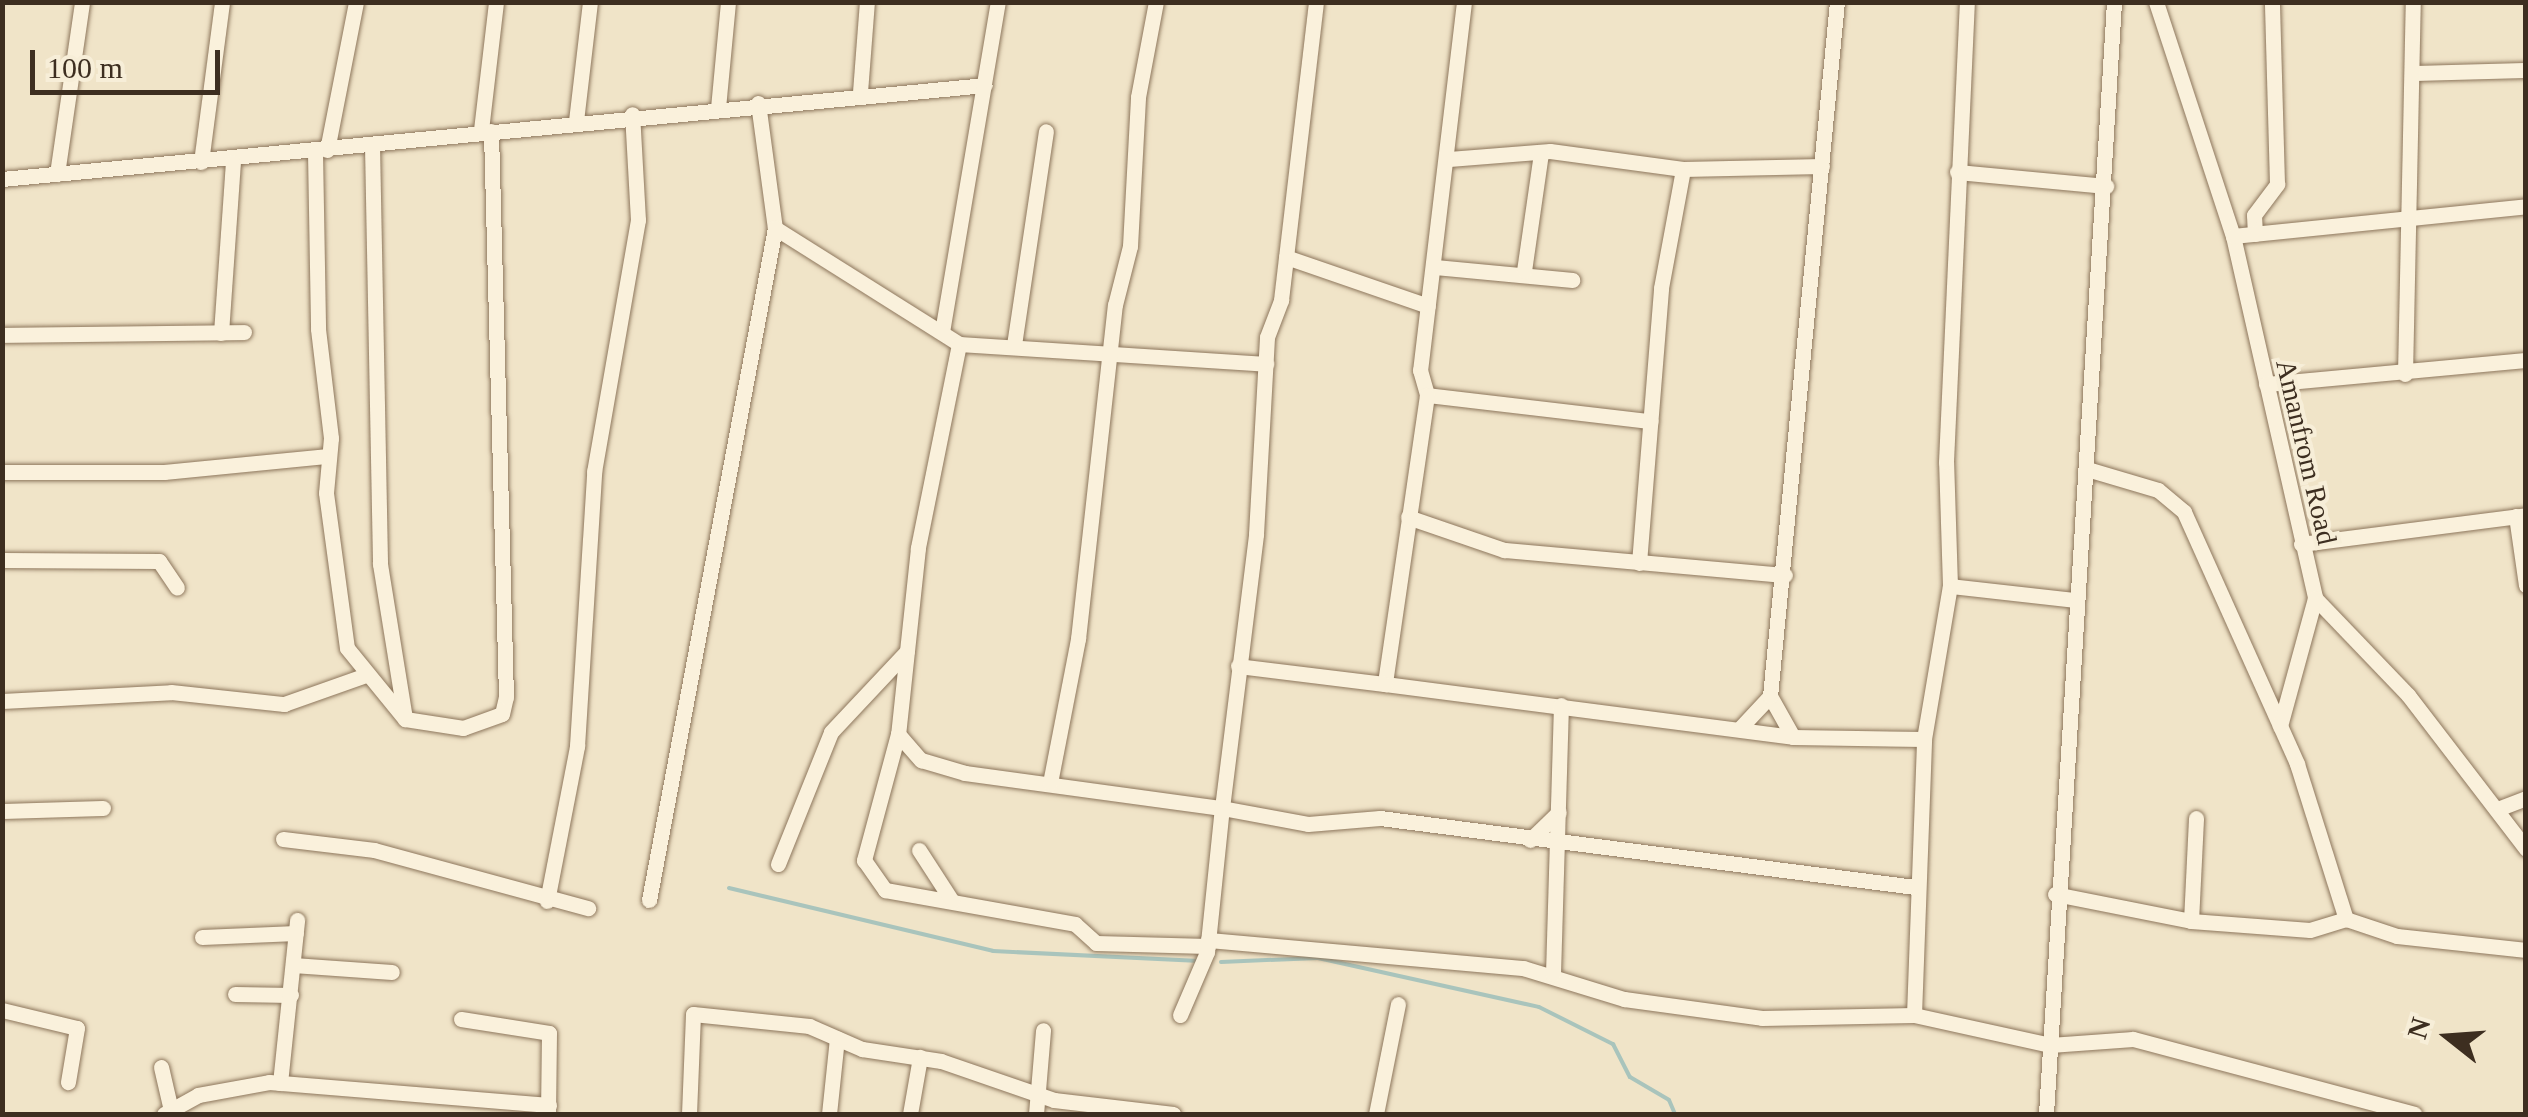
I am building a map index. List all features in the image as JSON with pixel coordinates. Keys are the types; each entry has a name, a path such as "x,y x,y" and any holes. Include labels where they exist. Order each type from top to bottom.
{"street":[{"path":"57,174 82,2"},
{"path":"200,162 222,2"},
{"path":"356,2 321,151 328,456 341,621 366,676 404,719 463,728 502,714 506,697 486,131 496,2"},
{"path":"576,121 590,2"},
{"path":"718,108 728,2"},
{"path":"860,92 867,2"},
{"path":"942,332 998,2"},
{"path":"1050,783 1114,353 1138,97 1156,2"},
{"path":"1180,1015 1208,943 1266,364 1286,258 1316,2"},
{"path":"1385,684 1427,395 1420,370 1449,159 1464,2"},
{"path":"1740,728 1770,696 1785,575 1837,2"},
{"path":"1914,1014 1915,888 1924,739 1950,586 1957,172 1967,2"},
{"path":"2046,1114 2054,894 2087,469 2114,2"},
{"name":"Amanfrom Road","path":"2156,2 2233,236 2316,598 2500,808 2526,849"},
{"path":"2256,234 2254,215 2276,184 2272,2"},
{"path":"2405,374 2413,2"},
{"path":"2413,72 2526,70"},
{"path":"2,179 234,162 632,114 860,92 985,86"},
{"path":"649,900 775,228 758,103"},
{"path":"547,901 577,746 594,472 638,220 632,114"},
{"path":"1014,345 1046,131"},
{"path":"372,145 380,564 404,719"},
{"path":"1449,159 1541,153 1683,170 1822,166"},
{"path":"1524,271 1541,153"},
{"path":"221,332 234,162"},
{"path":"1639,563 1650,421 1683,170"},
{"path":"1957,172 2106,186"},
{"path":"2233,236 2410,224 2526,206"},
{"path":"775,228 959,344 1266,364"},
{"path":"1286,258 1428,306"},
{"path":"1436,267 1524,271 1572,280"},
{"path":"2,335 244,332"},
{"path":"959,344 907,651 898,734 866,847 869,877 906,898 952,901 1075,924 1096,943 1208,943 1554,974 1624,999 1762,1018 1914,1014 2050,1045 2133,1039 2414,1114"},
{"path":"2266,384 2526,360"},
{"path":"1427,395 1650,421"},
{"path":"2,472 164,472 328,456"},
{"path":"2087,469 2180,505 2280,726 2346,920"},
{"path":"2301,544 2521,515 2526,585"},
{"path":"1408,517 1504,550 1785,575"},
{"path":"2,560 159,561 176,588"},
{"path":"1950,586 2076,600"},
{"path":"2280,726 2316,598"},
{"path":"778,864 831,732 907,651"},
{"path":"1238,666 1793,736 1924,739"},
{"path":"2,702 171,692 284,704 366,676"},
{"path":"1770,696 1793,736"},
{"path":"1554,974 1564,844 1560,812 1562,705"},
{"path":"898,734 944,768 1222,808 1530,840 1915,888"},
{"path":"2500,808 2526,798"},
{"path":"2,811 104,808"},
{"path":"1530,840 1560,812"},
{"path":"2191,921 2196,818"},
{"path":"283,839 374,850 547,901 588,908"},
{"path":"919,850 952,901"},
{"path":"2054,894 2191,921 2310,930 2346,920 2397,936 2526,950"},
{"path":"202,937 296,927 280,1082"},
{"path":"294,965 392,972"},
{"path":"235,994 291,995"},
{"path":"1376,1114 1398,1004"},
{"path":"2,1010 77,1028 68,1082"},
{"path":"689,1114 693,1014 809,1026 837,1038 920,1057 1038,1092 1172,1114"},
{"path":"161,1067 167,1110 280,1082 548,1110 549,1032 461,1020"},
{"path":"1036,1114 1044,1030"},
{"path":"828,1114 837,1038"},
{"path":"910,1114 920,1057"}],"waterway":[{"path":"729,888 993,951 1200,961"},
{"path":"1221,962 1318,958 1539,1007 1613,1044 1630,1077 1669,1100 1675,1114"}]}
